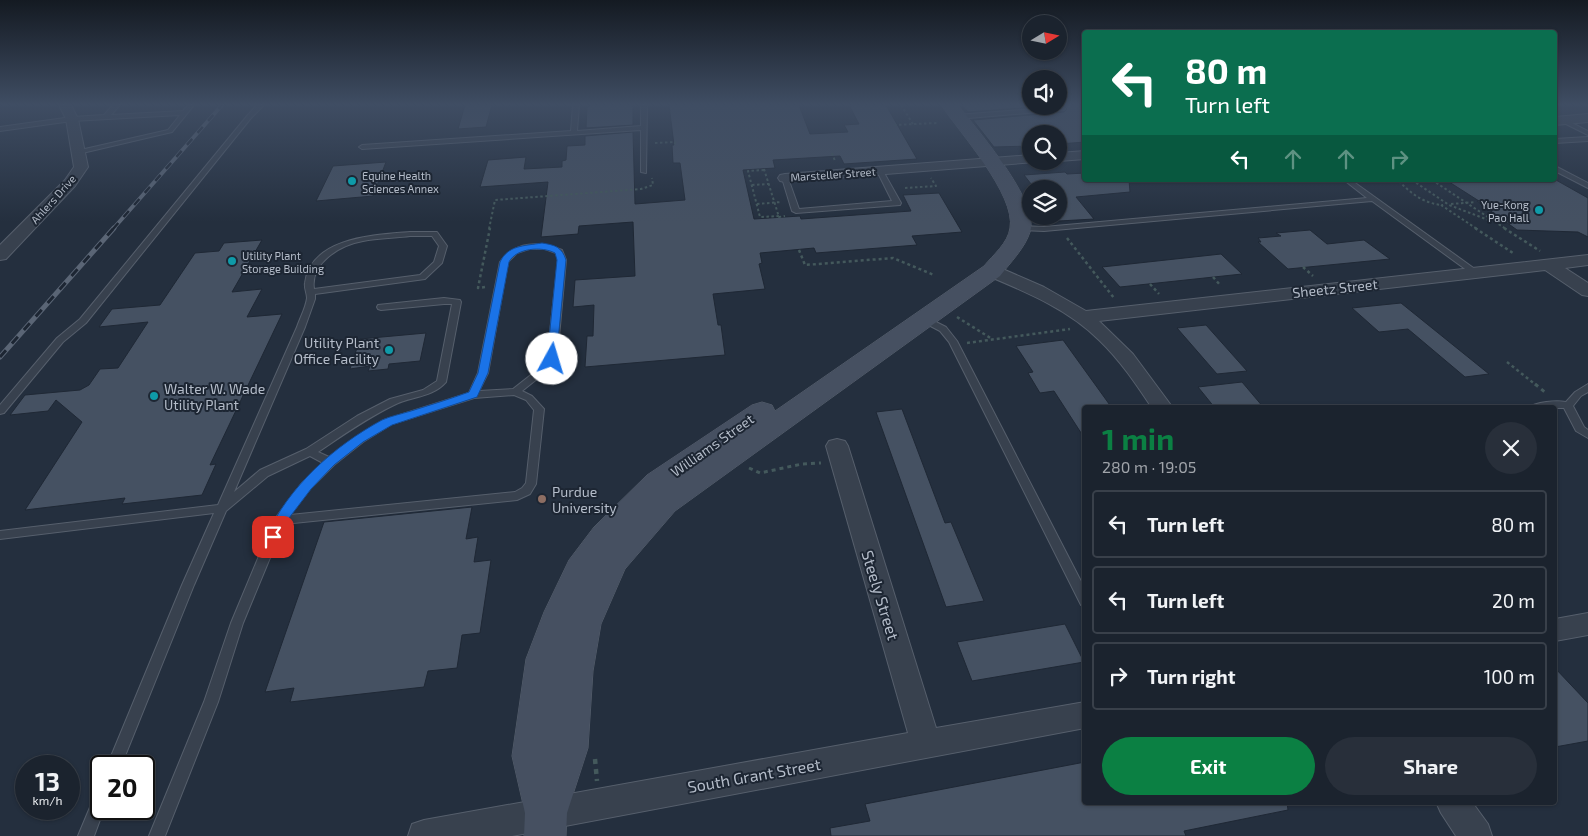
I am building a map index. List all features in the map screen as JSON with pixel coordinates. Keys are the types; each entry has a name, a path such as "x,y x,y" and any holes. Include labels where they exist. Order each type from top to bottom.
{"main road":[{"path":"967,144 983,163 1011,190 1019,207 1021,228"},
{"path":"972,144 983,163"},
{"name":"Williams Street","path":"546,824 532,756 544,660 561,612 581,569 605,535 658,482 974,263 990,249 1000,232 1004,219 1002,205 983,163"},
{"name":"Williams Street","path":"546,824 568,748 575,671 584,624 612,562 664,503 992,272 1010,249 1021,228"}],"street":[{"name":"Ahlers Drive","path":"0,254 70,184 81,167 76,144"},
{"path":"1067,157 1082,156"},
{"name":"Marsteller Street","path":"785,178 1022,161"},
{"path":"1546,259 1588,291"},
{"name":"Sheetz Street","path":"1079,322 1475,272 1546,259 1588,260"},
{"path":"992,272 1034,289 1079,322 1106,337 1130,362 1161,405"},
{"name":"Steely Street","path":"829,454 926,744"},
{"path":"1557,630 1588,624"},
{"name":"South Grant Street","path":"424,836 546,824 926,744 1082,717"},
{"path":"1454,805 1476,836"}],"lane":[{"path":"78,152 113,144"},
{"path":"0,411 60,340 83,321 227,144"},
{"path":"362,147 407,144"},
{"path":"644,172 647,144"},
{"path":"1557,169 1588,186"},
{"path":"785,178 796,211 897,204 880,171"},
{"path":"1350,182 1475,272"},
{"path":"1021,228 1044,229 1374,199"},
{"path":"118,755 188,585 301,327 311,299 308,282 316,263 336,248 360,239 410,234 434,234 443,246 438,263 422,277 310,292"},
{"path":"473,395 483,373 504,262 514,250 526,247 550,247 559,252 562,260 552,359 544,369 515,392"},
{"path":"0,535 223,508 264,474 310,452 361,418 393,401 426,392 441,382 457,302 444,301 381,307"},
{"path":"924,319 944,329 954,344 1082,595"},
{"path":"1557,406 1564,405 1588,387"},
{"path":"157,836 211,702 237,624 280,520 306,486 330,462 359,440 388,422 473,395 515,392 529,398 538,409 531,484 521,494 280,520"},
{"path":"1564,405 1580,429 1588,435"},
{"path":"310,452 330,462"},
{"path":"86,836 92,820"}],"path":[{"path":"492,286 478,288 495,200 642,189 653,185 647,144"},
{"path":"764,170 748,171 760,218 779,216"},
{"path":"1399,182 1424,201 1434,205 1476,202"},
{"path":"1416,182 1449,204 1495,222"},
{"path":"1435,182 1546,259"},
{"path":"752,185 769,184"},
{"path":"757,204 792,197"},
{"path":"1441,205 1518,256"},
{"path":"1063,234 1115,300"},
{"path":"799,250 805,265 892,258 934,275"},
{"path":"1302,267 1315,278"},
{"path":"1212,277 1223,288"},
{"path":"1150,284 1160,295"},
{"path":"954,315 992,339"},
{"path":"954,344 992,339 1079,322"},
{"path":"1507,362 1564,405"},
{"path":"755,461 747,467 760,473 802,464 829,454"},
{"path":"595,758 596,766"}],"building":[{"path":"633,144 635,204 685,200 680,163 673,163 672,145 908,144 917,159 844,164 840,156 773,160 775,168 743,170 754,219 800,216 801,219 911,211 903,195 939,193 962,232 912,236 917,245 816,253 814,248 760,253 762,263 759,264 765,289 713,294 718,325 721,325 725,355 585,367 587,336 593,336 594,305 573,307 575,280 635,276 633,222 579,226 578,234 541,237 548,182 480,187 488,160 526,157 524,169 562,167 562,161 566,160 567,146"},
{"path":"992,144 1022,144 1022,146 994,147"},
{"name":"Equine Health Sciences Annex","path":"386,162 373,196 316,201 333,166"},
{"path":"1065,172 1067,174 1082,173 1082,182 1129,182 1130,192 1076,197 1094,219 1067,221 1067,180 1028,180 1024,175"},
{"name":"Yue-Kong Pao Hall","path":"1557,181 1588,198 1588,237 1578,232 1517,230 1477,201 1479,201 1449,182"},
{"path":"1310,230 1327,244 1364,240 1390,259 1288,269 1258,242 1261,242 1258,238 1281,236 1276,233"},
{"name":"Walter W. Wade Utility Plant","path":"262,240 232,292 262,289 247,317 282,314 210,465 216,464 202,495 122,504 125,498 25,510 82,422 56,400 48,411 10,415 25,395 80,390 89,385 100,369 118,368 148,322 99,327 112,309 160,305 195,253 219,251 224,243"},
{"path":"1221,254 1242,274 1120,287 1102,267"},
{"path":"1401,303 1489,374 1465,377 1408,329 1379,332 1352,308"},
{"path":"1206,325 1247,371 1217,374 1177,328"},
{"name":"Utility Plant Office Facility","path":"426,333 420,361 389,364 388,369 368,371 370,366 350,369 360,339"},
{"path":"1063,340 1110,405 1082,405 1082,434 1054,391 1040,393 1028,373 1033,372 1016,346"},
{"path":"1242,382 1261,405 1213,405 1198,387"},
{"path":"902,409 945,523 951,522 984,601 946,607 876,412"},
{"path":"472,507 466,539 478,537 474,562 491,560 480,633 462,635 457,668 428,671 424,687 290,702 294,688 265,692 324,522"},
{"path":"1065,624 1082,658 1082,662 972,681 957,642"},
{"path":"1557,670 1588,703 1588,741 1557,747"},
{"path":"1082,763 1082,805 1287,805 1288,810 1184,831 1186,836 831,836 830,828 870,821 865,804"}],"railway":[{"path":"113,229 188,144"},
{"path":"0,357 114,228"}],"place":[{"name":"Equine Health Sciences Annex","path":"352,181"},
{"name":"Yue-Kong Pao Hall","path":"1539,210"},
{"name":"Utility Plant Storage Building","path":"232,261"},
{"name":"Utility Plant Office Facility","path":"389,350"},
{"name":"Walter W. Wade Utility Plant","path":"154,396"},
{"name":"Purdue University","path":"542,499"}],"route":[{"path":"273,537 280,520 306,486 330,462 359,440 388,422 473,395 483,373 504,262 514,250 526,247 550,247 559,252 562,260 552,359"}]}
